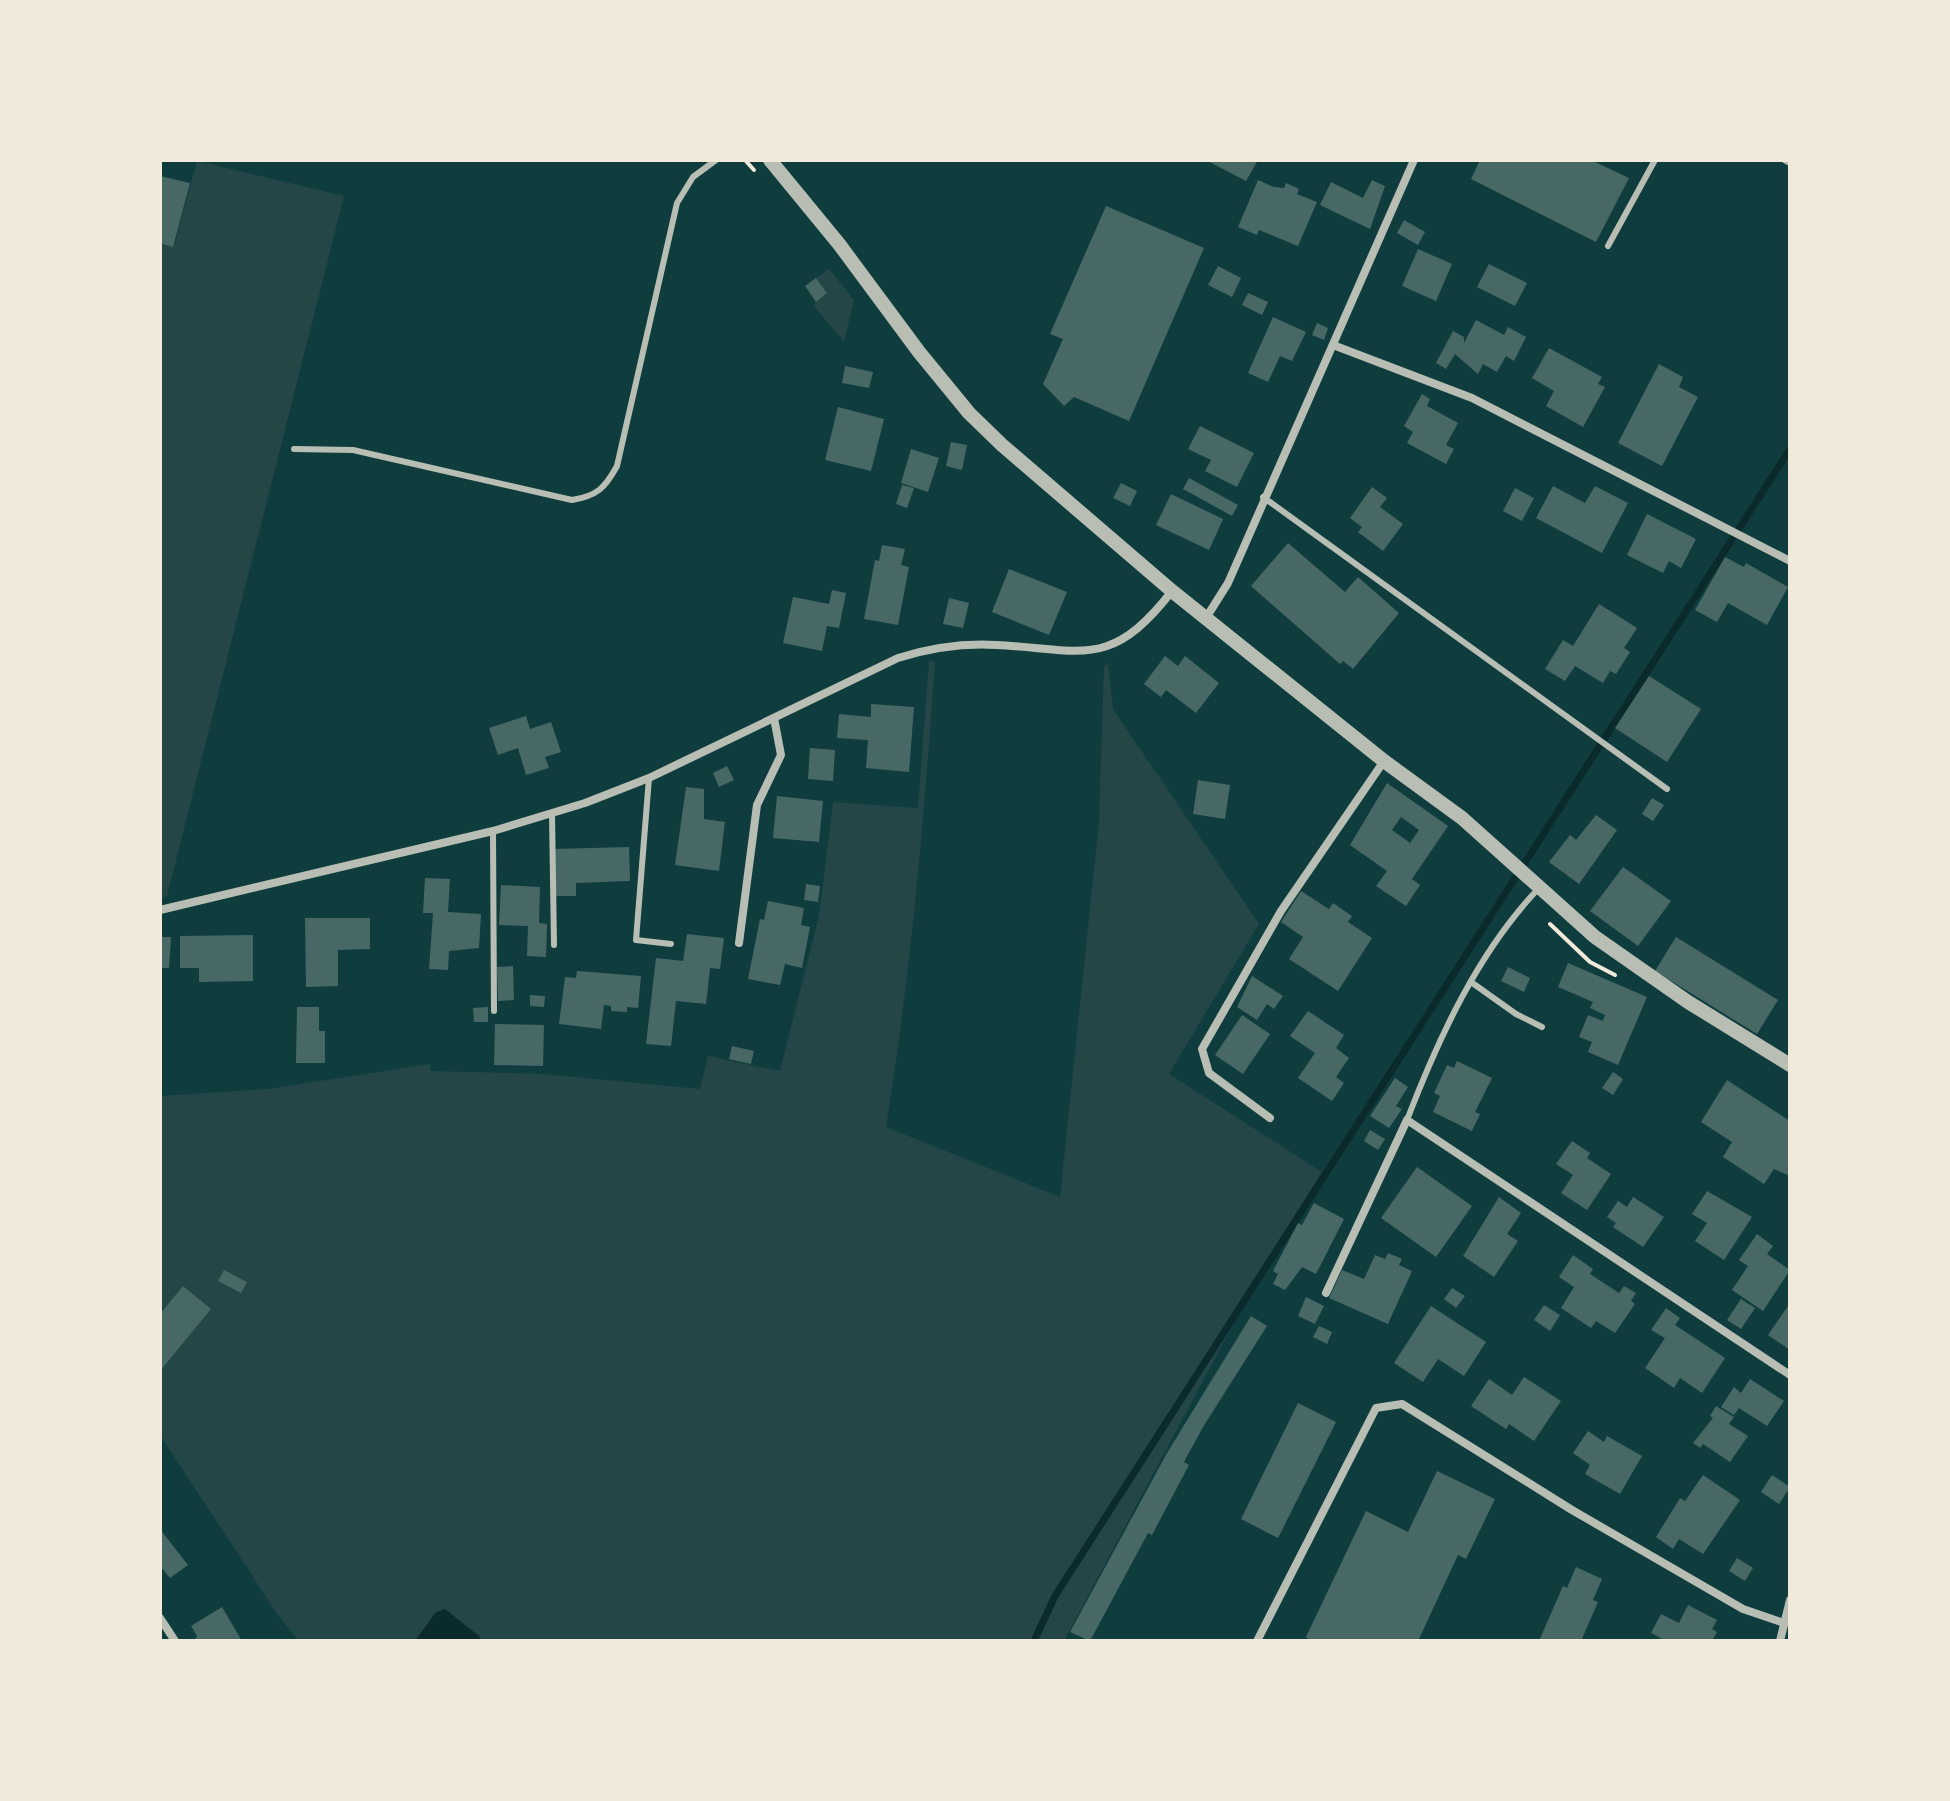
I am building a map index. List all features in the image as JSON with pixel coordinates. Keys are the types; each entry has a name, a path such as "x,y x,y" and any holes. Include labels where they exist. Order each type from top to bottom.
{"street":[{"path":"770,160 969,413 1172,591 1384,761 1433,796 1511,860 1595,937 1645,974 1790,1065"},
{"path":"1206,618 1228,583 1263,497 1414,160"},
{"path":"1333,345 1472,398 1790,561"},
{"path":"160,910 493,831 552,814 649,778 898,658 921,651 971,644 1078,653 1097,650 1139,626 1172,591"},
{"path":"739,943 757,805 781,755 774,718"},
{"path":"1270,1118 1209,1073 1202,1049 1281,911 1384,761"},
{"path":"1326,1293 1407,1120 1790,1375"},
{"path":"1257,1641 1376,1408 1402,1404 1572,1510 1743,1609 1784,1623"},
{"path":"1780,1641 1790,1600"},
{"path":"160,1618 175,1641"}],"lane":[{"path":"294,449 353,450 572,500 593,497 607,485 617,466 677,203 693,177 716,160"},
{"path":"1608,246 1655,160"},
{"path":"1263,497 1667,789"},
{"path":"649,778 636,940 671,944"},
{"path":"552,814 554,945"},
{"path":"493,831 494,1011"},
{"path":"1407,1120 1471,982 1496,938 1540,887"},
{"path":"1471,982 1516,1014 1542,1027"}],"shaded area":[{"path":"197,161 344,196 167,896 160,899 160,243 174,246"},
{"path":"829,269 854,300 844,342 813,305 827,293 816,278"},
{"path":"929,660 935,662 921,837 903,1011 886,1127 1060,1197 1099,822 1104,667 1108,662 1113,709 1259,924 1169,1074 1322,1172 1244,1297 1245,1302 1064,1641 480,1641 479,1636 436,1612 415,1641 299,1641 278,1615 160,1435 160,1096 268,1089 430,1064 431,1071 543,1074 700,1089 708,1056 780,1071 819,916 833,802 918,808"},
{"path":"445,1609 479,1636 480,1641 415,1641 436,1612"}],"building":[{"path":"1206,160 1258,160 1246,181"},
{"path":"1480,160 1591,160 1629,178 1596,242 1471,179"},
{"path":"160,176 190,183 173,247 160,243"},
{"path":"1258,180 1274,187 1284,188 1286,183 1299,189 1297,194 1317,202 1298,246 1259,230 1257,235 1238,227"},
{"path":"1372,180 1385,186 1370,229 1320,205 1331,182 1363,198"},
{"path":"1106,206 1204,248 1129,421 1074,397 1064,406 1043,384 1063,339 1050,334"},
{"path":"1404,220 1425,232 1418,245 1397,233"},
{"path":"1418,249 1452,264 1436,301 1402,286"},
{"path":"1489,264 1527,283 1515,306 1477,287"},
{"path":"1218,266 1241,278 1232,297 1208,285"},
{"path":"816,278 827,293 816,302 805,286"},
{"path":"1248,293 1268,302 1262,315 1242,305"},
{"path":"1273,317 1306,332 1292,361 1280,356 1268,382 1248,373"},
{"path":"1476,320 1504,335 1508,327 1526,337 1514,361 1506,356 1497,372 1483,364 1478,374 1455,354 1446,369 1436,363 1453,331 1464,337 1464,343"},
{"path":"1317,323 1328,328 1324,340 1312,335"},
{"path":"1549,348 1602,377 1598,384 1605,387 1583,427 1546,406 1554,391 1532,378"},
{"path":"1659,364 1683,377 1679,387 1698,397 1662,466 1618,443"},
{"path":"845,366 873,372 869,388 842,383"},
{"path":"1422,394 1430,399 1427,406 1458,423 1446,445 1454,449 1446,464 1407,443 1413,432 1404,426"},
{"path":"838,407 884,419 871,471 825,460"},
{"path":"1200,426 1254,453 1237,487 1205,471 1211,460 1188,449"},
{"path":"951,442 967,445 962,470 946,466"},
{"path":"911,449 939,458 928,492 901,483"},
{"path":"1189,478 1238,505 1232,516 1183,489"},
{"path":"1121,483 1137,491 1130,506 1113,498"},
{"path":"902,485 914,488 907,508 896,504"},
{"path":"1553,486 1585,503 1595,486 1628,503 1602,553 1536,518"},
{"path":"1372,487 1387,498 1380,507 1403,524 1383,551 1358,532 1362,527 1350,518"},
{"path":"1515,488 1534,498 1522,521 1503,511"},
{"path":"1171,494 1223,519 1209,550 1156,525"},
{"path":"1647,514 1696,539 1681,568 1669,561 1663,573 1627,555"},
{"path":"1288,543 1345,592 1358,577 1399,613 1353,669 1343,661 1340,664 1251,586"},
{"path":"882,545 905,549 901,565 909,567 898,625 864,619 875,560 879,561"},
{"path":"1725,557 1744,567 1746,563 1788,587 1767,625 1728,603 1717,622 1695,610"},
{"path":"1009,569 1067,592 1049,635 992,612"},
{"path":"832,590 846,593 839,628 827,626 822,651 783,643 793,597 829,604"},
{"path":"949,598 969,603 963,628 943,624"},
{"path":"1599,604 1637,628 1624,648 1630,652 1616,674 1610,671 1603,683 1575,666 1565,681 1545,669 1563,640 1573,646"},
{"path":"1165,656 1178,666 1185,656 1219,683 1196,713 1166,690 1161,697 1144,684"},
{"path":"1649,676 1701,709 1667,762 1615,728"},
{"path":"871,704 914,707 909,772 866,768 868,740 837,738 839,714 871,717"},
{"path":"526,716 530,729 551,722 561,752 545,757 549,768 526,775 518,748 498,755 489,728"},
{"path":"810,748 835,750 833,781 808,779"},
{"path":"727,766 734,780 719,787 713,773"},
{"path":"1198,780 1230,785 1225,819 1193,814"},
{"path":"1387,783 1448,826 1412,879 1420,885 1406,906 1376,886 1387,871 1350,845","holes":["1401,817 1419,830 1410,843 1392,830"]},
{"path":"686,787 704,789 704,819 725,822 719,871 675,865"},
{"path":"777,796 823,801 819,842 773,838"},
{"path":"1652,798 1664,805 1653,821 1642,814"},
{"path":"1596,815 1617,830 1579,884 1549,862 1570,835 1576,840"},
{"path":"629,847 630,881 576,883 576,896 555,896 554,849"},
{"path":"1623,867 1671,901 1638,946 1590,911"},
{"path":"425,878 450,879 448,912 481,914 479,948 449,951 448,970 429,969 433,913 423,913"},
{"path":"806,884 820,886 818,902 804,900"},
{"path":"501,885 540,887 539,923 547,924 546,957 527,956 528,926 499,925"},
{"path":"1301,891 1329,909 1333,903 1352,916 1348,922 1372,938 1338,991 1289,959 1303,937 1281,922"},
{"path":"768,901 804,908 801,925 810,927 802,968 785,964 780,985 748,979 760,919 764,920"},
{"path":"305,918 370,918 370,949 338,950 338,986 306,987"},
{"path":"687,934 724,938 720,969 710,968 706,1004 676,1001 671,1046 646,1044 656,958 683,961"},
{"path":"253,935 253,981 199,982 199,968 180,968 180,936"},
{"path":"160,937 171,937 169,968 160,968"},
{"path":"1676,937 1778,1000 1757,1034 1655,971"},
{"path":"1568,963 1647,997 1618,1065 1588,1052 1592,1042 1579,1037 1588,1015 1603,1021 1605,1015 1590,1008 1593,1002 1558,987"},
{"path":"513,966 514,1000 498,1001 497,967"},
{"path":"1508,967 1530,978 1524,992 1501,981"},
{"path":"577,971 641,976 638,1008 627,1007 627,1012 611,1011 611,1006 604,1005 601,1029 559,1024 565,977 576,978"},
{"path":"1252,976 1283,996 1274,1009 1267,1004 1257,1020 1237,1007"},
{"path":"530,995 545,996 544,1007 530,1006"},
{"path":"297,1007 319,1007 319,1031 325,1031 325,1063 296,1063"},
{"path":"488,1007 488,1022 474,1022 473,1008"},
{"path":"1308,1011 1344,1035 1336,1048 1349,1058 1336,1077 1344,1083 1332,1101 1298,1078 1315,1053 1290,1036"},
{"path":"1242,1015 1270,1034 1243,1074 1215,1055"},
{"path":"495,1024 544,1025 543,1066 494,1065"},
{"path":"732,1046 754,1051 751,1064 729,1059"},
{"path":"1457,1061 1492,1078 1475,1112 1480,1114 1472,1131 1433,1112 1440,1096 1434,1093 1447,1065 1454,1068"},
{"path":"1613,1072 1623,1079 1613,1095 1602,1088"},
{"path":"1395,1078 1408,1087 1396,1106 1402,1109 1389,1128 1370,1116"},
{"path":"1727,1080 1790,1121 1790,1176 1774,1169 1764,1184 1723,1157 1732,1142 1701,1122"},
{"path":"1370,1130 1385,1139 1378,1150 1364,1141"},
{"path":"1572,1141 1590,1153 1587,1158 1611,1174 1587,1210 1561,1193 1573,1175 1556,1164"},
{"path":"1417,1167 1472,1206 1436,1257 1381,1218"},
{"path":"1707,1191 1752,1217 1724,1260 1695,1241 1707,1223 1692,1214"},
{"path":"1499,1197 1521,1213 1507,1234 1518,1241 1494,1277 1463,1256"},
{"path":"1633,1197 1664,1217 1643,1247 1613,1227 1616,1223 1607,1217 1618,1201 1627,1207"},
{"path":"1314,1203 1344,1219 1316,1274 1302,1267 1285,1290 1273,1284 1278,1274 1273,1271 1298,1223 1302,1225"},
{"path":"1757,1234 1773,1246 1767,1254 1790,1270 1763,1311 1732,1290 1748,1266 1739,1260"},
{"path":"1388,1253 1402,1259 1399,1265 1412,1271 1388,1324 1329,1298 1342,1270 1364,1279 1375,1255 1385,1259"},
{"path":"1573,1255 1593,1269 1590,1274 1619,1293 1624,1286 1636,1293 1631,1301 1635,1304 1615,1333 1596,1321 1591,1328 1561,1308 1574,1287 1559,1277"},
{"path":"224,1270 247,1282 241,1293 218,1281"},
{"path":"183,1286 211,1309 160,1371 160,1314"},
{"path":"1452,1288 1465,1296 1456,1308 1444,1299"},
{"path":"1306,1297 1324,1306 1315,1324 1298,1316"},
{"path":"1741,1299 1755,1308 1741,1329 1727,1320"},
{"path":"1790,1303 1790,1350 1768,1335"},
{"path":"1544,1305 1560,1315 1550,1331 1534,1320"},
{"path":"1431,1306 1486,1342 1464,1376 1438,1359 1423,1382 1394,1363"},
{"path":"1666,1308 1680,1318 1675,1325 1725,1358 1702,1393 1680,1378 1674,1388 1645,1368 1665,1338 1651,1330"},
{"path":"1251,1316 1267,1326 1203,1427 1184,1462 1189,1465 1152,1535 1148,1533 1090,1641 1070,1632 1167,1453"},
{"path":"1319,1326 1332,1332 1327,1344 1313,1337"},
{"path":"1524,1377 1561,1401 1534,1441 1509,1424 1506,1429 1471,1406 1489,1379 1512,1395"},
{"path":"1750,1379 1784,1401 1767,1426 1739,1408 1734,1415 1721,1407 1734,1387 1741,1393"},
{"path":"1298,1403 1336,1422 1278,1538 1241,1519"},
{"path":"1716,1406 1734,1417 1729,1424 1748,1436 1730,1462 1703,1444 1700,1448 1693,1443 1713,1418 1710,1416"},
{"path":"1588,1431 1604,1442 1607,1436 1642,1456 1620,1494 1585,1474 1590,1465 1573,1453"},
{"path":"1437,1471 1495,1499 1466,1559 1458,1555 1418,1641 1310,1641 1306,1637 1366,1511 1408,1532"},
{"path":"1703,1475 1740,1500 1703,1554 1679,1539 1673,1549 1656,1537 1680,1498 1685,1501"},
{"path":"1772,1475 1790,1487 1779,1504 1761,1492"},
{"path":"160,1529 188,1565 170,1578 160,1566"},
{"path":"1737,1558 1753,1568 1745,1581 1729,1571"},
{"path":"1576,1567 1602,1579 1593,1600 1598,1602 1581,1641 1539,1641 1563,1586 1567,1588"},
{"path":"1688,1605 1717,1620 1712,1629 1717,1632 1712,1641 1666,1641 1651,1633 1661,1614 1679,1623"},
{"path":"222,1607 242,1641 194,1641 197,1636 191,1626"}],"waterway":[{"path":"1034,1641 1055,1596 1790,449"}]}
